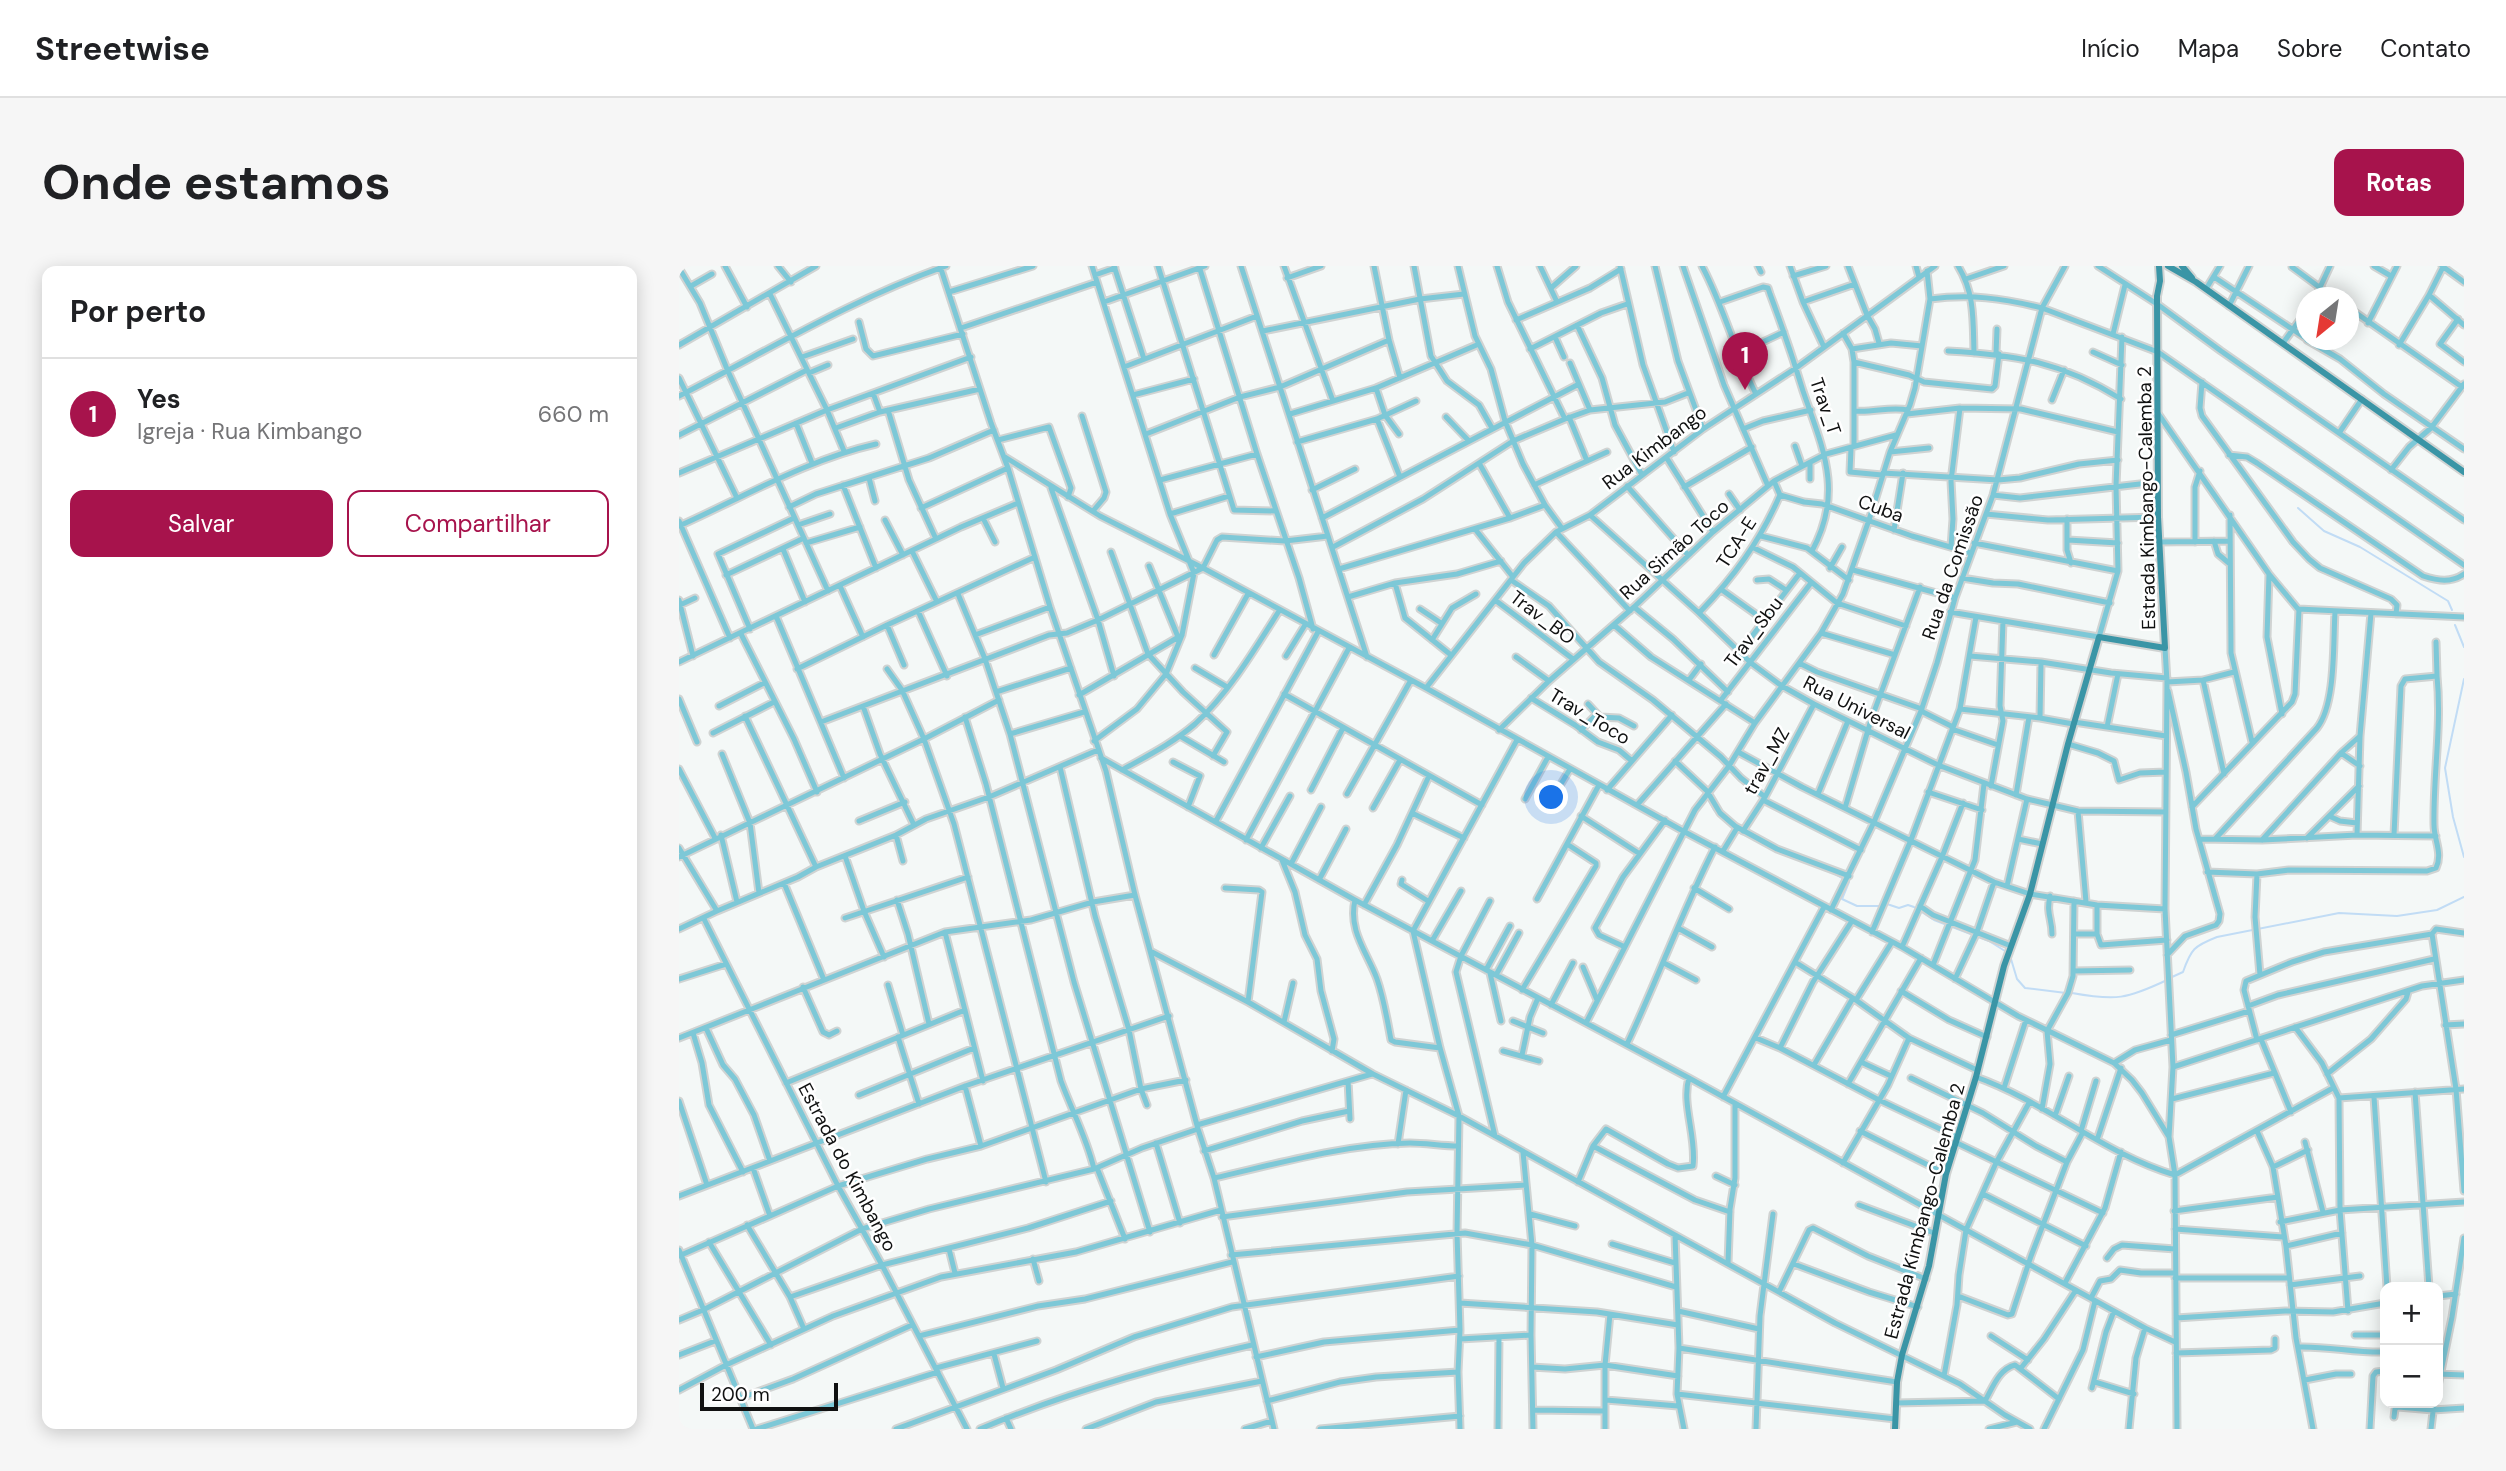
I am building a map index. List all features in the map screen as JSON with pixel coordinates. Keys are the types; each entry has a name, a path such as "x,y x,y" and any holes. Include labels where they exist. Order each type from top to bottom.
{"main road":[{"name":"Estrada Kimbango-Calemba 2","path":"1895,1429 1902,1355 1926,1279 1946,1174 1977,1074 2010,948 2030,894 2073,723 2099,637 2165,648 2157,482 2159,266"},
{"path":"2160,281 2175,267 2464,472"}],"street":[{"path":"725,266 747,307"},
{"path":"779,266 790,282"},
{"path":"680,342 747,307 816,266"},
{"path":"920,266 923,274"},
{"path":"949,292 1018,268 1033,266"},
{"path":"1092,266 1170,514 1194,573 1180,636 1165,674 1137,709 1094,741"},
{"path":"1158,266 1229,496 1236,511 1276,511"},
{"path":"1241,266 1367,657"},
{"path":"1284,266 1333,401"},
{"path":"1287,278 1321,266"},
{"path":"1374,266 1389,340 1401,377"},
{"path":"1413,266 1428,350 1447,381 1479,405 1492,428"},
{"path":"1458,266 1479,344 1491,369 1505,421 1534,485 1559,530 1632,609 1700,664 1728,692"},
{"path":"1497,266 1516,320 1587,461"},
{"path":"1540,266 1557,302"},
{"path":"1551,288 1576,266"},
{"path":"1655,266 1675,349 1688,393 1703,429"},
{"path":"1702,266 1720,302 1737,354 1756,394"},
{"path":"1790,266 1824,347"},
{"path":"1793,276 1826,266"},
{"path":"1848,266 1879,343"},
{"path":"1916,266 1919,277"},
{"name":"Rua Kimbango","path":"1426,688 1512,579 1559,530 1590,515 1703,429 1796,368 1935,266"},
{"path":"1958,266 1972,296 1975,352"},
{"path":"1966,279 2004,266"},
{"name":"Rua da Comissão","path":"1832,911 1922,710 1950,612 1998,480 2027,358 2042,308 2066,266"},
{"path":"2098,266 2157,303 2464,520"},
{"path":"2206,289 2220,266"},
{"path":"2229,306 2249,266"},
{"path":"2321,287 2330,266"},
{"path":"2374,266 2391,276"},
{"path":"2368,323 2397,266"},
{"path":"2399,345 2443,266 2464,282"},
{"path":"679,396 791,335 942,267 994,430 1009,468 1049,607 1101,758 1135,895 1170,1016 1204,1151 1214,1178 1274,1429"},
{"path":"1095,275 1115,267 1144,359"},
{"path":"1104,302 1201,267 1257,454 1315,630 1216,821"},
{"path":"1516,320 1590,288 1620,267 1643,365 1674,452"},
{"path":"1685,267 1700,321 1734,409 1769,486"},
{"path":"2292,267 2320,287"},
{"path":"679,268 691,286 710,327 828,591"},
{"path":"1586,1023 1683,831 1730,766 1755,723 1821,633 1849,580 1882,474 1896,435 1908,412 1917,379 1930,299 1927,271"},
{"path":"691,286 712,274"},
{"path":"2214,277 2296,333"},
{"path":"859,322 866,349 873,356 962,331 1097,282"},
{"path":"1803,302 1855,284"},
{"path":"2113,334 2125,285"},
{"name":"Trav_T","path":"1720,302 1766,287 1770,294 1826,454 1828,506"},
{"path":"770,294 836,428 844,451"},
{"path":"1263,331 1420,299 1464,294"},
{"path":"2429,295 2464,325"},
{"path":"1930,299 1972,296 2042,308 2158,352 2464,565"},
{"path":"1530,349 1607,310 1627,304"},
{"path":"1124,367 1257,316"},
{"path":"2359,316 2463,386 2431,428 2409,447 2391,470"},
{"path":"2458,319 2439,343 2464,362"},
{"path":"1577,325 1605,384 1615,425 1642,475"},
{"path":"2283,343 2296,326"},
{"path":"1854,362 1909,374 1924,382 1993,389 1997,329"},
{"path":"1737,354 1784,332"},
{"path":"1843,333 1852,349 1854,362 1850,472 1952,475 1998,480 2029,477 2079,464 2117,460"},
{"path":"1555,337 1564,357"},
{"path":"802,357 853,338"},
{"name":"Estrada Kimbango-Calemba 2","path":"2099,637 2118,571 2116,486 2122,338"},
{"path":"1146,434 1240,397 1280,387 1389,340"},
{"path":"1852,349 1879,343 1922,346"},
{"path":"1290,414 1376,388 1479,344"},
{"path":"2325,350 2464,449"},
{"path":"1948,351 2027,358 2086,378 2121,399"},
{"path":"2094,352 2122,365"},
{"path":"679,473 827,410 971,357"},
{"path":"1570,363 1590,410"},
{"path":"679,435 744,401 828,365"},
{"path":"2052,400 2064,370"},
{"path":"679,377 737,498"},
{"path":"1133,395 1194,379"},
{"path":"2202,382 2201,413 2293,542 2320,568 2391,599 2396,605 2396,614"},
{"path":"1322,518 1579,384"},
{"path":"1376,388 1385,415 1399,435"},
{"path":"836,428 884,411 981,390"},
{"path":"873,393 884,411 921,508 936,539"},
{"path":"1333,547 1423,499 1513,441 1590,410 1657,403 1688,393"},
{"path":"2339,433 2362,399"},
{"path":"1297,442 1377,419 1416,401"},
{"path":"1854,411 1870,412 1892,408 1908,412 1960,408 2015,409 2118,432"},
{"path":"1951,547 1952,475 1960,408"},
{"path":"1743,429 1763,421 1811,410"},
{"path":"2157,412 2293,605 2299,609 2335,612 2464,617"},
{"path":"1082,416 1106,492 1093,512"},
{"path":"1446,417 1468,440"},
{"path":"1377,419 1401,477"},
{"path":"796,423 812,463"},
{"path":"998,440 1049,427 1071,488 1068,497"},
{"path":"789,507 843,485 905,466 994,430"},
{"name":"Rua Simão Toco","path":"1499,730 1713,532 1774,481 1826,454 1896,435"},
{"path":"730,638 680,524 812,463 844,451 876,444"},
{"path":"1795,446 1802,466"},
{"path":"1684,487 1752,447"},
{"path":"1890,452 1929,448"},
{"path":"1534,485 1607,452"},
{"path":"1160,480 1257,454"},
{"path":"2229,455 2242,456 2257,463 2423,576 2444,581 2464,574"},
{"path":"1005,457 1093,512 1203,568 1824,908 1902,947 2026,1020 2114,1063 2151,1106 2169,1136"},
{"path":"1666,457 1713,532"},
{"path":"1479,463 1510,518"},
{"path":"1810,463 1810,479"},
{"path":"921,508 1009,468"},
{"path":"1313,490 1355,469"},
{"path":"2195,542 2195,487 2200,471"},
{"path":"1894,530 1903,473"},
{"path":"869,478 876,501"},
{"path":"1774,481 1780,495"},
{"path":"1993,495 2020,498 2157,482"},
{"path":"843,485 876,568"},
{"path":"1627,486 1688,555"},
{"path":"1051,488 1098,620 1114,676"},
{"path":"1729,494 1740,510"},
{"name":"Cuba","path":"1780,495 1828,506 1894,530 1971,553"},
{"name":"TCA-E","path":"1699,613 1722,590 1754,548 1780,495"},
{"path":"1170,514 1229,496"},
{"path":"679,662 936,539 1018,503"},
{"path":"1339,569 1475,529 1545,505"},
{"path":"1812,551 1828,506"},
{"path":"798,525 830,514"},
{"path":"1986,514 2023,519 2158,517"},
{"name":"Rua Universal","path":"1590,515 1751,663 1782,686 1814,704 1938,765 2027,799 2078,811 2165,812"},
{"path":"2230,515 2231,653 2252,742"},
{"path":"750,629 718,554 795,518"},
{"path":"983,518 995,542"},
{"path":"2067,519 2067,550 2071,563"},
{"path":"885,520 903,555"},
{"path":"726,575 805,540 860,527"},
{"path":"1475,529 1512,579 1549,606 1599,662 1672,715 1764,798 1861,850"},
{"path":"821,722 902,690 947,676 985,659 1067,633 1098,620 1203,568 1217,540 1222,537 1285,541 1328,536"},
{"path":"1761,536 1812,551 1849,580"},
{"path":"2068,540 2118,543"},
{"path":"2214,541 2218,554 2230,564"},
{"path":"2159,542 2230,541"},
{"path":"1974,543 2118,571"},
{"path":"1831,568 1842,547"},
{"path":"1754,548 1785,562 1837,603 1906,626"},
{"path":"783,549 805,602"},
{"path":"912,551 937,602"},
{"path":"1111,552 1149,654 1165,674 1227,732 1213,756"},
{"path":"797,670 1035,557"},
{"path":"1348,597 1395,583 1457,574 1501,561"},
{"path":"1149,566 1180,636"},
{"path":"1853,570 1955,598"},
{"path":"1740,652 1800,573"},
{"path":"2269,574 2267,637 2282,714"},
{"path":"1962,578 2018,584 2110,603"},
{"path":"1757,580 1769,579 1786,590"},
{"path":"1395,583 1403,616 1451,655"},
{"name":"Trav_Sbu","path":"1637,805 1697,737 1811,583"},
{"path":"840,586 863,637"},
{"path":"1845,808 1868,730 1920,587"},
{"path":"1722,590 1764,620"},
{"path":"958,594 985,659 1010,734 1074,982 1150,1232"},
{"path":"1214,655 1248,594"},
{"path":"1432,640 1452,608 1476,594"},
{"path":"693,656 680,602 695,598"},
{"name":"Trav_BO","path":"1495,600 1573,659"},
{"path":"975,635 1049,607"},
{"path":"1420,609 1441,623"},
{"path":"2192,808 2292,702 2295,694 2299,609"},
{"path":"918,611 947,676"},
{"path":"1122,770 1180,736 1206,713 1279,611"},
{"path":"1950,612 2099,637"},
{"path":"2215,838 2323,721 2329,701 2335,612"},
{"path":"2357,835 2360,736 2371,613"},
{"path":"776,617 844,778"},
{"path":"1872,932 1911,840 1960,709 1976,617"},
{"path":"1933,965 1977,852 1982,810 2003,721 2003,621"},
{"path":"887,625 904,665"},
{"path":"1286,656 1305,625"},
{"path":"1613,625 1643,651 1755,723"},
{"path":"1821,633 1895,655"},
{"path":"741,634 794,739 817,792"},
{"path":"1079,695 1180,636"},
{"path":"2207,872 2257,874 2290,870 2434,870 2439,860 2434,824 2439,699 2436,642"},
{"path":"1246,840 1349,648"},
{"path":"2165,648 2165,909 2173,1068 2169,1136 2175,1175 2177,1429"},
{"path":"1970,656 2041,662 2167,683 2203,680 2234,672"},
{"path":"1516,657 1549,681"},
{"path":"2040,718 2041,662"},
{"path":"1799,663 1817,672 1881,693 1922,710 1953,728 1998,745"},
{"path":"1689,680 1700,664"},
{"path":"996,692 1071,668"},
{"path":"1195,668 1227,687"},
{"path":"887,670 902,690 924,740 949,811 1046,1181"},
{"path":"2107,727 2117,674"},
{"path":"2394,835 2399,699 2402,682 2405,678 2437,676"},
{"path":"1347,794 1411,680"},
{"path":"2203,680 2224,774"},
{"path":"719,706 764,683"},
{"path":"2167,683 2192,808 2220,921 2216,925 2185,936 2167,955"},
{"path":"1284,694 1482,805"},
{"name":"Trav_Toco","path":"1531,698 1598,742 1619,750 1632,761"},
{"path":"679,699 697,742"},
{"path":"681,856 924,740 999,700"},
{"path":"713,733 774,702"},
{"path":"1588,704 1596,715 1619,718 1634,726"},
{"name":"trav_MZ","path":"1723,851 1764,798 1814,704"},
{"path":"863,706 883,760 914,825"},
{"path":"1960,709 2166,736"},
{"path":"1010,734 1084,712"},
{"path":"1581,730 1596,715"},
{"path":"1608,790 1672,715"},
{"path":"745,716 816,867"},
{"path":"965,717 989,797 1055,1057 1072,1113 1084,1135 1125,1239"},
{"path":"2016,795 2029,717"},
{"path":"2165,718 2175,718"},
{"path":"1818,794 1848,721"},
{"path":"1311,790 1343,728"},
{"path":"1180,736 1224,762"},
{"path":"2262,840 2340,753 2360,736"},
{"path":"1460,1429 1457,1233 1459,1116 1413,931 1517,740"},
{"path":"2068,744 2114,761 2119,780 2140,773 2166,772"},
{"path":"679,929 914,825 989,797 1098,750"},
{"path":"1738,752 1942,857 2007,886 2030,894 2097,905 2165,909"},
{"path":"2340,753 2360,766"},
{"path":"722,754 750,823 759,893"},
{"path":"1525,799 1548,757"},
{"path":"1101,758 1364,905 1627,1044 2093,1300 2175,1342"},
{"path":"1373,808 1400,760"},
{"path":"1675,761 1708,793 1720,813 1740,829 1777,849 1849,876"},
{"path":"1173,762 1200,776 1188,807"},
{"path":"1060,767 1105,954 1129,1030 1141,1089 1147,1105"},
{"path":"679,769 718,837 737,902"},
{"path":"1548,807 1570,769"},
{"path":"1364,905 1429,776"},
{"path":"1537,899 1599,785"},
{"path":"2307,838 2359,786"},
{"path":"1929,792 1982,810"},
{"path":"1261,848 1290,796"},
{"path":"2007,886 2027,799"},
{"path":"859,821 905,802"},
{"path":"1902,947 1942,857 1962,803"},
{"path":"1291,864 1321,807"},
{"path":"2078,811 2086,902"},
{"path":"1412,814 1464,838"},
{"path":"1581,816 1640,854"},
{"path":"2329,816 2340,821 2357,823"},
{"path":"1625,947 1599,935 1595,928 1617,887 1665,820"},
{"path":"1319,880 1346,829"},
{"path":"896,835 903,861"},
{"path":"2200,839 2436,836"},
{"path":"2018,839 2042,844"},
{"path":"1523,990 1596,866 1596,863 1567,844"},
{"path":"1627,1044 1694,888 1715,847"},
{"path":"679,848 681,856 717,911"},
{"path":"845,856 864,912 884,957"},
{"path":"1282,860 1295,892 1305,935 1317,959 1321,991 1334,1040 1332,1051"},
{"path":"2257,874 2256,929 2260,975"},
{"path":"845,918 968,877"},
{"path":"1402,880 1402,885 1429,901"},
{"path":"1955,979 1977,932 1994,881"},
{"path":"785,883 824,980"},
{"path":"1226,888 1262,892 1248,1002"},
{"path":"1694,888 1729,909"},
{"path":"1432,941 1461,891"},
{"path":"679,1038 945,932 1020,923 1093,902 1135,895"},
{"path":"2050,897 2047,911 2052,924 2052,934"},
{"path":"897,900 929,1024"},
{"path":"1355,900 1354,927 1376,977 1391,1040 1440,1048"},
{"path":"1490,901 1457,968 1458,984 1495,1136"},
{"path":"2042,1109 2050,1064 2047,1031 2068,993 2073,971 2074,901"},
{"path":"2097,905 2098,942 2103,945 2167,940"},
{"path":"1920,906 1933,915 2010,948"},
{"path":"1723,1097 1824,908"},
{"name":"Estrada do Kimbango","path":"704,919 838,1186 967,1429"},
{"path":"1780,1048 1818,976 1852,921"},
{"path":"1501,1021 1491,973 1510,926"},
{"path":"1678,928 1712,947"},
{"path":"2291,1112 2259,1040 2243,985 2246,981 2324,952 2432,934 2436,929 2464,933"},
{"path":"945,932 983,1081"},
{"path":"1491,973 1519,933"},
{"path":"2074,934 2097,934"},
{"path":"2432,934 2456,1089 2464,1191"},
{"path":"1814,1065 1892,942"},
{"path":"1151,952 1248,1002 1373,1074 1459,1116 1835,1323 1944,1376 2031,1429"},
{"path":"1848,1084 1921,958"},
{"path":"2114,1063 2135,1050 2278,995 2434,959"},
{"path":"1795,961 1909,1038 2097,1140 2154,1169 2175,1175 2333,1088"},
{"path":"1551,1005 1573,963"},
{"path":"1664,963 1696,980"},
{"path":"679,979 726,964"},
{"path":"1583,967 1597,1000"},
{"path":"2073,971 2130,970"},
{"path":"2173,1068 2408,992 2438,983 2464,980"},
{"path":"1284,1023 1293,983"},
{"path":"888,985 909,1074 919,1104"},
{"path":"803,987 823,1032 829,1035 837,1031"},
{"path":"1901,991 1949,1020 1987,1037"},
{"path":"2327,1074 2371,1039 2406,999 2408,992"},
{"path":"1522,1055 1538,998"},
{"path":"786,1083 965,1010"},
{"path":"679,1195 965,1086 1170,1016"},
{"path":"2004,1088 2026,1020"},
{"path":"1513,1021 1543,1033"},
{"path":"2445,1026 2464,1024"},
{"path":"2295,1027 2318,1057 2339,1098 2340,1210 2348,1311"},
{"path":"706,1028 723,1065 735,1079 754,1115 770,1161"},
{"path":"693,1033 702,1063 709,1105 743,1172"},
{"path":"1756,1038 1814,1065 1997,1163 2103,1213"},
{"path":"1843,1163 1909,1038"},
{"path":"859,1095 974,1048"},
{"path":"1503,1051 1539,1060"},
{"path":"1861,1062 1891,1076"},
{"path":"2097,1140 2121,1068"},
{"path":"2172,1099 2274,1073"},
{"path":"679,1320 703,1311 862,1229 929,1209 1096,1168 1198,1127 1373,1074"},
{"path":"2055,1116 2069,1076"},
{"path":"1578,1182 1604,1130 1668,1164 1678,1168 1691,1167 1694,1154 1686,1088 1689,1078"},
{"path":"1911,1078 1983,1112 2067,1162"},
{"path":"1037,1341 937,1370 755,1429 680,1253 838,1186 916,1162 981,1146 1141,1089 1186,1080"},
{"path":"1348,1081 1350,1119"},
{"path":"1958,1296 2011,1314 2067,1162 2082,1132 2096,1081"},
{"path":"965,1086 981,1146"},
{"path":"2339,1098 2464,1089"},
{"path":"1398,1144 1406,1090"},
{"path":"2414,1093 2429,1282"},
{"path":"2374,1097 2387,1282"},
{"path":"679,1103 707,1185"},
{"path":"1944,1376 1966,1230 2029,1103"},
{"path":"1728,1263 1730,1212 1735,1185 1735,1104"},
{"path":"1204,1151 1302,1121 1349,1111"},
{"path":"1860,1131 1946,1174"},
{"path":"2257,1131 2273,1167 2298,1347 2313,1429"},
{"path":"2305,1142 2323,1212"},
{"path":"1156,1143 1180,1223"},
{"path":"1214,1178 1321,1154 1398,1144 1458,1146"},
{"path":"1594,1146 1695,1200 1730,1212"},
{"path":"2273,1167 2308,1150"},
{"path":"1523,1152 1532,1245 1534,1429"},
{"path":"2066,1283 2103,1213 2121,1152"},
{"path":"753,1168 771,1216"},
{"path":"1716,1176 1735,1185"},
{"path":"679,1390 726,1364 833,1316 955,1273 1076,1252 1221,1214 1407,1192 1526,1185"},
{"path":"1983,1194 2086,1246"},
{"path":"2174,1211 2278,1197"},
{"path":"790,1297 882,1265 1028,1228 1111,1201"},
{"path":"2280,1222 2340,1210 2464,1202"},
{"path":"1859,1205 1934,1233"},
{"path":"1530,1214 1575,1226"},
{"path":"1756,1429 1759,1329 1773,1214"},
{"path":"747,1225 790,1297 804,1329"},
{"path":"1779,1292 1809,1230 1813,1228 1868,1256 1926,1279"},
{"path":"2175,1229 2283,1237"},
{"path":"919,1336 1038,1306 1085,1299 1232,1259 1457,1233 1532,1245 1676,1287"},
{"path":"2286,1246 2342,1233"},
{"path":"1675,1235 1679,1348 1677,1394 1683,1428 1675,1429"},
{"path":"2443,1360 2464,1238"},
{"path":"709,1242 771,1345"},
{"path":"1612,1244 1675,1263"},
{"path":"2106,1258 2122,1245 2175,1249"},
{"path":"949,1249 955,1273"},
{"path":"1033,1259 1039,1282"},
{"path":"1794,1264 1918,1307"},
{"path":"2044,1429 2083,1350 2093,1300 2100,1281 2111,1279 2120,1270 2175,1275 2289,1278"},
{"path":"896,1429 1134,1337 1243,1305 1459,1276"},
{"path":"2290,1285 2360,1276"},
{"path":"2021,1367 2076,1290"},
{"path":"2443,1295 2456,1294"},
{"path":"1460,1303 1610,1314 1678,1325"},
{"path":"2176,1318 2293,1311 2348,1311 2380,1304"},
{"path":"1678,1311 1759,1329"},
{"path":"2115,1311 2106,1332 2094,1385 2134,1394"},
{"path":"1605,1429 1605,1365 1610,1314"},
{"path":"741,1398 912,1325"},
{"path":"2129,1429 2136,1358 2145,1328"},
{"path":"1255,1357 1324,1342 1460,1330"},
{"path":"1460,1339 1531,1335"},
{"path":"2355,1335 2380,1335"},
{"path":"1991,1336 2028,1360"},
{"path":"1498,1429 1499,1338"},
{"path":"2176,1353 2271,1350 2275,1348 2275,1339"},
{"path":"679,1354 715,1340"},
{"path":"2443,1344 2447,1345"},
{"path":"980,1429 1169,1364 1252,1345"},
{"path":"2298,1347 2325,1347 2356,1353 2380,1352"},
{"path":"1679,1348 1898,1381"},
{"path":"994,1354 1003,1388"},
{"path":"1532,1367 1565,1369 1605,1365 1678,1376"},
{"path":"1985,1401 2004,1370 2013,1365 2021,1367 2059,1399"},
{"path":"1267,1401 1340,1382 1458,1372"},
{"path":"2370,1429 2373,1377 2380,1372"},
{"path":"2305,1380 2351,1374"},
{"path":"2443,1374 2464,1374"},
{"path":"1086,1429 1156,1402 1262,1381"},
{"path":"1677,1394 1895,1419"},
{"path":"1606,1400 1678,1406"},
{"path":"1896,1404 1985,1401"},
{"path":"2443,1407 2464,1408"},
{"path":"2394,1417 2396,1408"},
{"path":"2431,1429 2433,1408"},
{"path":"1534,1410 1605,1411"},
{"path":"1320,1429 1459,1416"},
{"path":"1006,1418 1011,1429"},
{"path":"1245,1429 1272,1421"},
{"path":"1989,1429 2017,1422"}],"waterway":[{"path":"2298,508 2324,531 2360,547 2448,601 2452,610"},
{"path":"2455,625 2464,647"},
{"path":"2464,679 2445,768 2453,817 2464,857"},
{"path":"1676,765 1683,772"},
{"path":"1708,799 1714,810 1733,829"},
{"path":"1738,832 1789,856"},
{"path":"1831,872 1849,882 1842,899 1857,906 1882,906"},
{"path":"2172,977 2183,972 2194,949 2217,937 2339,913 2397,916 2437,910 2464,897"},
{"path":"1887,904 1899,908 1908,905 1914,907 1934,920 1989,941 2005,951"},
{"path":"2011,959 2017,979 2025,988 2066,993"},
{"path":"2072,993 2121,997 2167,980"}],"place":[{"name":"Yes","path":"1745,390"}]}
